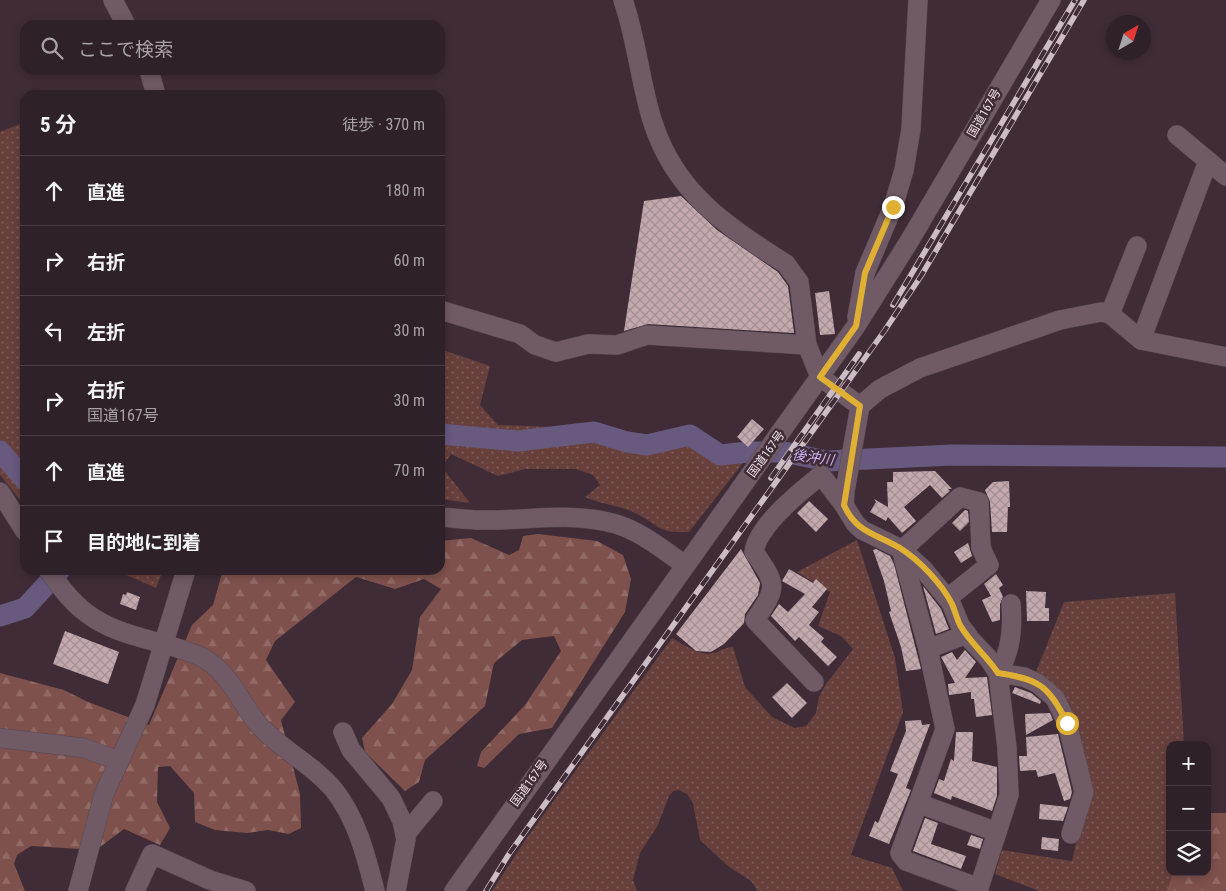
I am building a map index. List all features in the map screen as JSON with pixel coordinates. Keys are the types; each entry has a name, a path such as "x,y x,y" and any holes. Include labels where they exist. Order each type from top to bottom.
{"street":[{"path":"113,0 123,20"},
{"path":"623,0 653,122 666,152 686,183 719,219 786,264 795,273 799,282 807,346 820,377 860,406"},
{"path":"856,326 865,273 893,207 904,170 912,129 918,0"},
{"name":"国道167号","path":"454,891 856,326 910,240 1051,0"},
{"path":"150,75 155,90"},
{"path":"1177,135 1226,176"},
{"path":"1140,340 1208,161"},
{"path":"1110,314 1137,246"},
{"path":"445,312 520,334 536,345 556,352 588,344 617,346 647,335 807,346"},
{"path":"902,549 928,649 945,729 920,804 900,853 906,862 979,889 1009,795 998,673 967,634 948,598 924,570 902,549 862,530 848,515 845,498 860,406 880,389 920,368 1060,320 1101,312 1110,314 1140,340 1226,356"},
{"path":"814,682 755,620 770,598 772,583 768,571 754,552 755,545 762,531 775,517 821,475 845,498"},
{"path":"0,492 20,523"},
{"path":"902,549 960,497 979,502 981,548 989,565 948,598"},
{"path":"445,517 482,520 569,516 597,520 616,524 644,537 685,565"},
{"path":"52,575 64,592 95,619 121,631 202,658 221,672 272,739 334,789 350,814 363,847 375,891"},
{"path":"78,891 104,794 145,704 184,575"},
{"path":"998,673 1004,663 1013,632 1011,604"},
{"path":"928,649 967,634"},
{"path":"998,673 1024,676 1037,683 1055,698 1067,723 1084,792 1072,834"},
{"path":"343,732 352,750 392,798 405,834 396,891"},
{"path":"0,738 84,748 120,761"},
{"path":"405,834 433,801"},
{"path":"920,804 997,832"},
{"path":"135,891 152,854 208,885 246,891"}],"shaded area":[{"path":"20,124 20,500 0,475 0,132"},
{"path":"445,351 490,366 480,405 498,425 553,427 579,423 645,440 663,439 686,442 718,463 740,456 746,459 689,532 678,532 660,528 631,511 585,497 600,485 593,475 576,469 525,469 498,476 451,454 445,463"},
{"path":"445,471 470,503 445,500"},
{"path":"857,540 895,658 903,712 851,855 892,868 903,891 758,891 751,881 728,866 700,840 693,803 687,794 679,790 673,791 669,796 658,825 640,853 633,880 637,891 492,891 526,839 672,638 692,649 708,654 733,647 745,687 772,717 795,728 806,726 816,713 819,697 826,684 853,649 841,636 818,626 830,592 797,572"},
{"path":"126,575 161,575 156,588"},
{"path":"1175,593 1184,741 1166,741 1166,876 1172,876 1167,891 1039,891 995,874 1002,850 1072,861 1084,807 1077,750 1034,677 1064,602"}],"green space":[{"path":"538,534 597,541 623,555 631,579 625,612 552,728 519,734 484,768 477,766 481,752 525,705 561,651 554,636 522,640 494,663 485,706 425,760 419,782 405,791 365,752 362,738 392,704 412,670 420,617 441,589 424,579 395,589 356,577 275,641 266,660 295,702 281,720 300,794 301,828 289,834 268,830 247,833 215,830 195,822 194,793 170,766 158,767 157,802 170,828 160,845 124,829 96,850 31,846 17,855 14,864 25,891 0,891 0,673 64,690 88,702 149,725 192,625 213,605 222,575 445,575 445,541 471,538 509,555 519,550 523,536"},
{"path":"1211,813 1226,813 1226,891 1167,891 1172,876 1211,876"}],"building":[{"path":"681,196 717,230 778,272 788,286 794,333 648,324 624,331 644,201"},
{"path":"829,291 835,334 820,335 815,293"},
{"path":"752,419 764,429 748,447 737,437"},
{"path":"935,471 952,489 948,489 950,491 942,498 930,485 904,507 916,521 902,533 888,517 886,521 870,512 876,502 874,499 888,507 887,482 893,482 893,472"},
{"path":"1009,481 1010,507 1008,507 1007,532 992,532 990,502 985,490 993,482"},
{"path":"809,501 828,519 816,532 797,513"},
{"path":"965,510 968,511 969,522 960,531 952,523"},
{"path":"968,543 972,556 961,563 954,552"},
{"path":"741,549 760,583 758,595 745,614 744,623 724,644 711,652 696,651 676,634"},
{"path":"876,549 890,556 894,564 921,669 906,671 901,647 889,612 891,611 884,581 873,550"},
{"path":"789,569 813,583 816,579 827,589 812,607 819,612 809,625 824,638 821,642 837,657 828,666 799,637 795,641 771,616 779,604 788,612 805,594 782,581"},
{"path":"996,574 1003,585 999,588 1003,597 1000,604 1000,620 992,622 982,600 991,596 984,584"},
{"path":"923,586 941,609 949,629 936,634"},
{"path":"1026,591 1046,592 1045,608 1049,608 1049,621 1027,621"},
{"path":"127,592 140,597 136,610 120,604 123,594 126,595"},
{"path":"65,631 119,652 108,684 53,664"},
{"path":"965,650 976,662 965,678 987,677 992,715 976,717 974,699 971,699 971,692 949,695 948,684 955,683 941,657 952,652 957,660"},
{"path":"787,683 807,703 792,718 772,697"},
{"path":"1015,687 1031,693 1041,701 1040,704 1012,693"},
{"path":"1050,713 1053,720 1026,735 1025,714"},
{"path":"921,720 922,725 930,724 906,788 911,790 889,844 869,836 875,821 878,823 898,774 890,771 906,731 905,721"},
{"path":"956,732 973,732 972,761 997,767 997,796 992,811 952,796 951,800 934,793 939,779 944,781 951,759 954,761"},
{"path":"1058,734 1072,792 1070,799 1064,801 1055,773 1038,777 1036,770 1020,771 1019,756 1027,756 1026,737"},
{"path":"1040,804 1068,807 1063,821 1039,819"},
{"path":"925,818 938,823 931,844 966,856 961,869 913,851"},
{"path":"971,835 983,839 980,849 967,845"},
{"path":"1042,837 1059,839 1058,851 1041,849"}],"waterway":[{"name":"後沖川","path":"445,434 518,441 594,432 627,442 647,445 690,435 720,455 748,452 784,452 827,461 952,455 1226,457"},
{"path":"0,451 20,474"},
{"path":"0,616 25,608 55,575"}],"railway":[{"path":"893,305 1075,0"},
{"path":"486,891 509,854 885,330 921,276 1084,0"},
{"path":"771,478 859,354"}],"route":[{"path":"893,207 865,273 856,326 820,377 860,406 844,505 848,515 862,530 901,548 940,587 951,603 960,625 989,659 998,673 1024,676 1037,683 1055,698 1067,723"}]}
